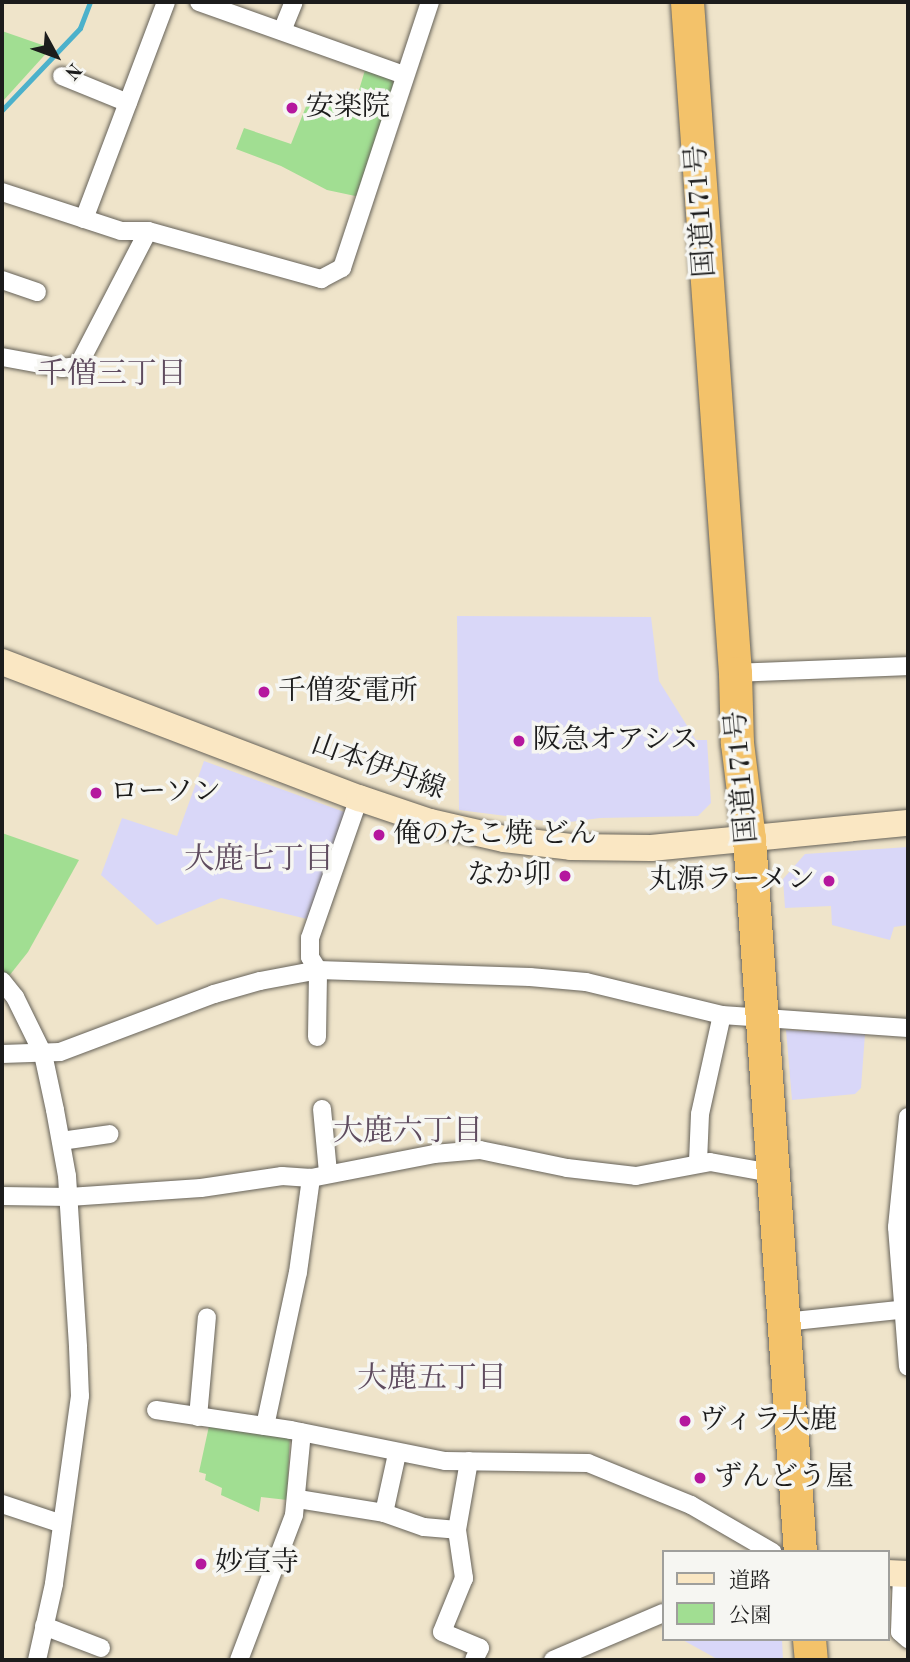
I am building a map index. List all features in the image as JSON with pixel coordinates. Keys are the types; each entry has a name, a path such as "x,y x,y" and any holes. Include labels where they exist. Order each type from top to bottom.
{"highway":[{"name":"国道171号","path":"687,2 735,673 737,743 749,839 800,1550"},
{"path":"810,1641 811,1660"}],"main road":[{"name":"山本伊丹線","path":"2,662 359,798 442,825 504,839 571,847 651,848 908,823"}],"street":[{"path":"84,219 166,2"},
{"path":"200,2 404,75"},
{"path":"282,30 294,2"},
{"path":"2,192 121,231 148,231 321,279 342,268 430,2"},
{"path":"62,76 128,103"},
{"path":"2,357 62,368 78,366 148,231"},
{"path":"2,280 37,292"},
{"path":"735,673 908,666"},
{"path":"317,1037 318,970 310,957 312,928 359,798"},
{"path":"2,1054 60,1052 214,994 318,970 530,977 586,982 722,1015 908,1028"},
{"path":"2,981 15,997 43,1054 61,1141 69,1197 80,1396 62,1524 37,1660"},
{"path":"698,1162 701,1114 722,1015"},
{"path":"322,1109 328,1172"},
{"path":"908,1117 897,1227 908,1367"},
{"path":"61,1141 110,1134"},
{"path":"2,1196 69,1197 201,1188 282,1176 311,1178 328,1172 434,1154 480,1150 567,1168 636,1176 698,1162 772,1173"},
{"path":"265,1426 298,1272 311,1178"},
{"path":"784,1322 905,1309"},
{"path":"198,1417 206,1317"},
{"path":"156,1410 302,1432 397,1454 445,1461 587,1463 691,1505 769,1550"},
{"path":"239,1660 298,1499 302,1432"},
{"path":"383,1513 397,1454"},
{"path":"470,1461 457,1530 464,1578 442,1632 480,1648 474,1660"},
{"path":"298,1499 383,1513 424,1527 457,1530"},
{"path":"2,1504 62,1524"},
{"path":"899,1573 900,1632 908,1639"},
{"path":"553,1660 662,1613"},
{"path":"44,1626 101,1648"}],"shaded area":[{"path":"457,616 651,617 659,681 696,740 707,740 711,803 698,816 600,818 562,823 459,810"},
{"path":"204,761 350,814 311,920 221,898 157,925 101,875 122,818 177,836"},
{"path":"908,847 908,925 894,927 890,940 832,925 831,906 785,908 783,879 805,854"},
{"path":"786,1030 865,1034 861,1088 855,1094 792,1100"},
{"path":"685,1641 782,1641 783,1660 719,1660"}],"green space":[{"path":"2,31 51,48 3,101 2,101"},
{"path":"365,70 392,79 396,87 360,197 327,190 281,166 236,149 244,128 291,144 307,104 317,106 320,100 353,110"},
{"path":"2,833 79,860 28,952 5,981 2,976"},
{"path":"209,1426 290,1436 287,1500 261,1497 259,1512 221,1495 222,1488 205,1480 206,1474 199,1472"}],"waterway":[{"path":"2,110 80,28 90,2"}],"place":[{"name":"安楽院","path":"292,108"},
{"name":"千僧変電所","path":"264,692"},
{"name":"阪急オアシス","path":"519,741"},
{"name":"ローソン","path":"96,793"},
{"name":"俺のたこ焼 どん","path":"379,835"},
{"name":"なか卯","path":"565,876"},
{"name":"丸源ラーメン","path":"829,881"},
{"name":"ヴィラ大鹿","path":"685,1421"},
{"name":"ずんどう屋","path":"700,1478"},
{"name":"妙宣寺","path":"201,1564"}],"district":[{"name":"千僧三丁目","path":"112,375"},
{"name":"大鹿七丁目","path":"259,860"},
{"name":"大鹿六丁目","path":"408,1132"},
{"name":"大鹿五丁目","path":"432,1379"}]}
